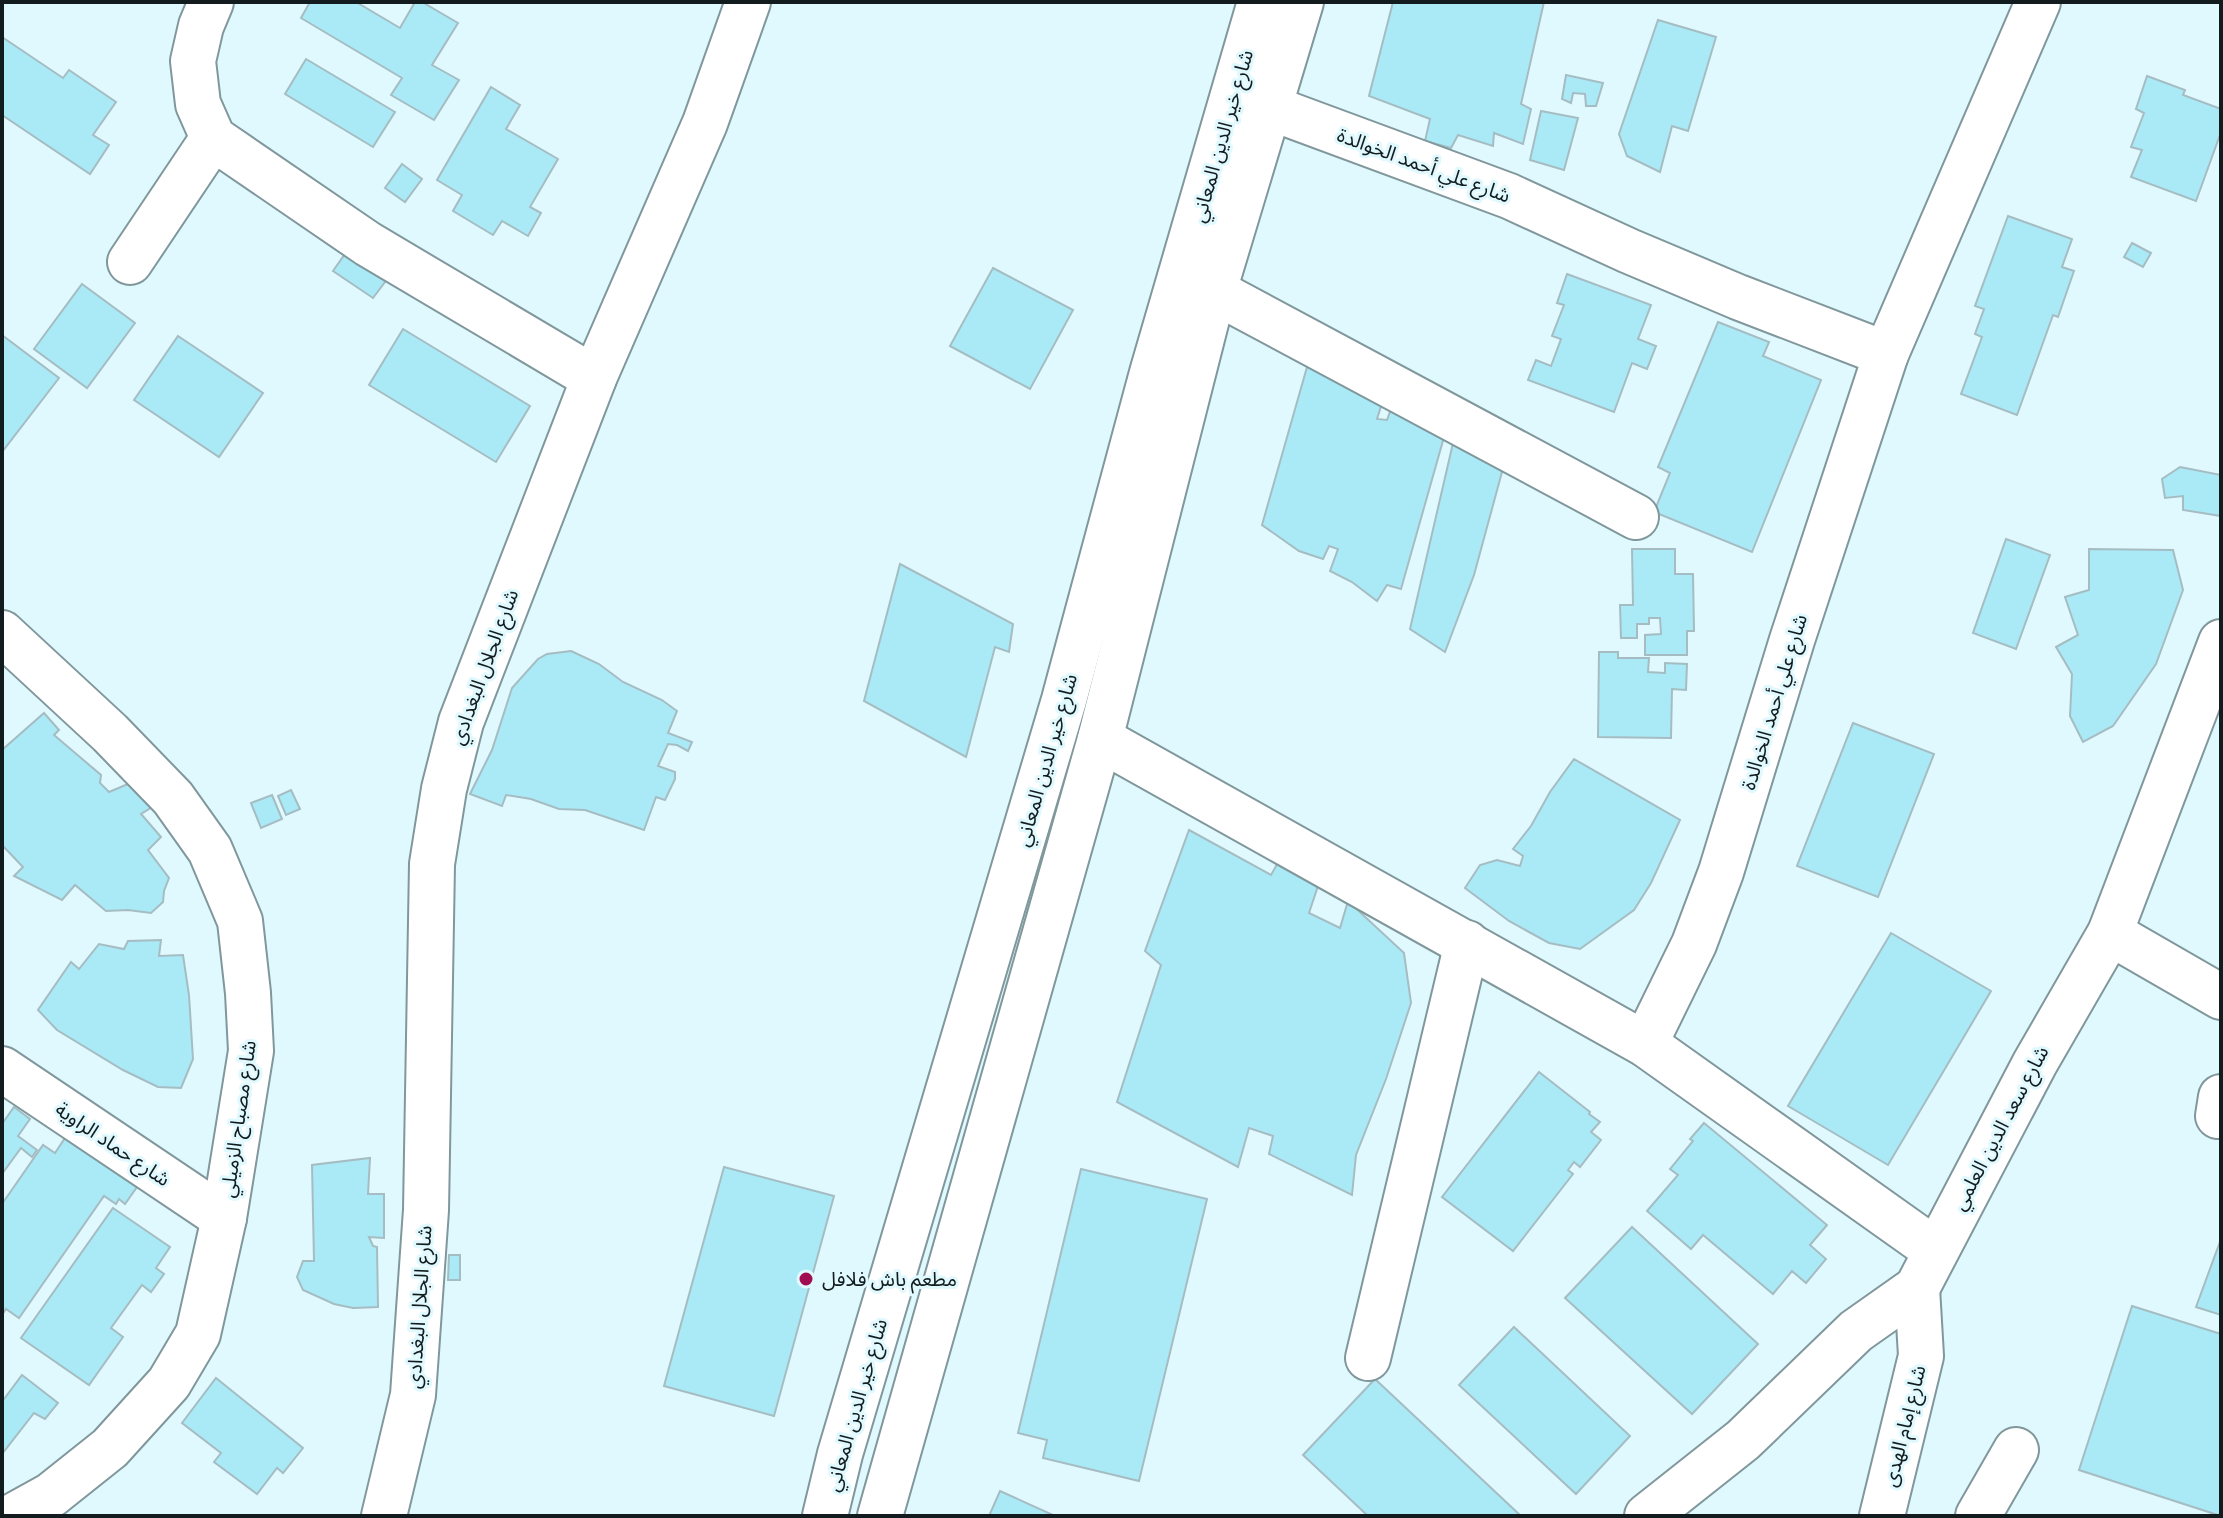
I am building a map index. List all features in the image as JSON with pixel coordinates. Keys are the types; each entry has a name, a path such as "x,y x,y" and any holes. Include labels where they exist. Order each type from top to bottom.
{"street":[{"path":"211,2 201,26 193,61 198,104 213,138 368,244 594,378"},
{"name":"شارع الجلال البغدادي","path":"384,1516 413,1395 426,1210 432,864 444,789 461,722 594,378 705,123 748,2"},
{"name":"شارع خير الدين المعاني","path":"825,1516 840,1454 1064,700 1152,373 1260,2"},
{"name":"شارع خير الدين المعاني","path":"880,1516 1100,739 1214,291 1301,2"},
{"name":"شارع علي أحمد الخوالدة","path":"1645,1044 1694,944 1721,872 1792,640 1886,354 2038,2"},
{"name":"شارع علي أحمد الخوالدة","path":"1271,108 1509,196 1711,286 1886,354"},
{"path":"130,262 213,138"},
{"path":"1214,291 1636,517"},
{"name":"شارع مصباح الزميلي","path":"2,633 110,733 173,798 210,850 240,921 251,1051 224,1218 198,1334 169,1383 110,1448 51,1495 13,1516"},
{"name":"شارع سعد الدين العلمي","path":"1647,1516 1743,1440 1856,1331 1926,1269 2035,1063 2110,933 2221,642"},
{"path":"1100,739 1645,1044 1926,1269"},
{"path":"2110,933 2221,997"},
{"path":"1368,1358 1467,943"},
{"name":"شارع حماد الراوية","path":"2,1069 224,1218"},
{"name":"شارع إمام الهدى","path":"1882,1516 1921,1356 1926,1269"},
{"path":"1978,1516 2016,1450"}],"building":[{"path":"310,2 356,2 400,28 415,2 422,2 458,23 432,65 459,80 434,120 391,95 402,78 301,18"},
{"path":"1393,2 1544,2 1521,104 1531,109 1523,144 1494,133 1493,146 1458,135 1451,148 1425,141 1430,119 1369,96"},
{"path":"1658,20 1716,37 1688,131 1672,126 1660,172 1627,156 1619,134"},
{"path":"2,37 63,78 69,70 116,102 93,135 109,145 90,174 2,115"},
{"path":"306,59 395,112 373,147 285,94"},
{"path":"1566,75 1603,83 1596,106 1586,106 1585,94 1573,93 1571,103 1562,99"},
{"path":"2147,76 2185,90 2183,95 2221,109 2221,132 2196,201 2131,177 2142,150 2131,147 2144,113 2136,109"},
{"path":"491,87 520,105 506,129 558,159 530,207 541,213 528,236 502,221 493,235 453,211 462,195 437,180"},
{"path":"1541,111 1578,118 1564,170 1530,160"},
{"path":"402,164 422,179 405,202 385,188"},
{"path":"2008,216 2072,239 2062,267 2074,271 2058,317 2053,315 2017,415 1961,394 1982,337 1975,334 1984,309 1975,306"},
{"path":"2132,243 2151,253 2143,267 2124,257"},
{"path":"347,251 388,278 373,298 333,271"},
{"path":"993,268 1073,310 1030,389 950,346"},
{"path":"1567,274 1651,305 1638,339 1656,346 1647,369 1632,363 1614,412 1528,380 1536,360 1551,366 1561,339 1552,336 1564,305 1557,303"},
{"path":"82,284 135,323 87,388 34,349"},
{"path":"1718,322 1769,342 1763,356 1821,380 1752,552 1654,512 1670,473 1658,467"},
{"path":"403,329 530,406 496,462 369,385"},
{"path":"2,335 59,378 2,452"},
{"path":"178,336 263,393 219,457 134,400"},
{"path":"1313,346 1386,391 1377,419 1387,420 1391,409 1446,430 1401,589 1387,585 1377,601 1352,582 1330,571 1338,549 1329,546 1323,559 1299,551 1262,525"},
{"path":"1453,443 1505,461 1474,575 1445,652 1410,629"},
{"path":"2180,467 2221,475 2221,516 2183,510 2183,496 2165,498 2162,479"},
{"path":"2006,539 2050,555 2016,649 1973,633"},
{"path":"1632,549 1675,549 1675,574 1693,574 1694,631 1687,631 1687,655 1645,655 1645,635 1661,634 1660,618 1649,618 1649,624 1637,624 1637,638 1621,638 1620,605 1633,605"},
{"path":"2089,549 2173,550 2183,590 2156,664 2113,726 2083,742 2070,716 2072,674 2056,647 2078,635 2065,597 2089,590"},
{"path":"900,564 1013,624 1009,652 995,647 966,757 864,701"},
{"path":"571,651 599,664 623,682 662,700 677,711 668,733 692,742 688,751 668,744 658,766 675,772 675,779 665,800 656,797 644,830 585,810 559,809 531,799 506,795 502,806 470,794 492,750 512,688 538,659 547,654"},
{"path":"1599,652 1618,652 1618,658 1649,658 1648,672 1665,673 1665,663 1687,664 1686,690 1672,689 1671,738 1598,737"},
{"path":"44,713 59,730 54,735 101,775 100,783 109,792 128,784 152,807 141,814 161,837 148,850 169,878 163,902 151,913 106,911 75,885 62,900 14,876 23,867 2,845 2,750"},
{"path":"1853,723 1934,754 1878,897 1797,866"},
{"path":"1574,759 1680,820 1651,883 1634,910 1580,949 1549,943 1509,921 1465,888 1480,865 1497,860 1520,866 1523,856 1513,849"},
{"path":"291,790 300,809 286,815 278,796"},
{"path":"272,795 282,819 261,828 251,803"},
{"path":"1189,830 1271,875 1283,854 1321,877 1309,913 1340,928 1348,901 1404,953 1411,1003 1356,1155 1352,1195 1269,1154 1273,1136 1249,1128 1238,1167 1117,1102 1161,965 1145,951"},
{"path":"1891,933 1991,991 1888,1165 1788,1106"},
{"path":"161,940 159,956 183,955 189,995 193,1059 181,1088 158,1087 123,1070 57,1030 38,1010 71,962 79,969 99,944 124,949 128,941"},
{"path":"1539,1072 1600,1122 1591,1132 1601,1140 1580,1167 1574,1162 1568,1170 1573,1174 1513,1251 1442,1197"},
{"path":"14,1107 30,1119 18,1136 37,1150 32,1157 21,1148 2,1174 2,1124"},
{"path":"1704,1123 1827,1225 1810,1245 1826,1259 1806,1283 1792,1271 1773,1294 1703,1235 1691,1249 1647,1211 1678,1175 1670,1169"},
{"path":"65,1138 137,1187 125,1204 119,1199 116,1204 104,1196 19,1318 6,1309 2,1315 2,1204 43,1145 55,1153"},
{"path":"370,1158 368,1194 384,1194 384,1238 369,1237 373,1246 377,1247 378,1307 353,1308 334,1304 303,1290 297,1277 303,1261 314,1261 312,1165"},
{"path":"724,1167 834,1196 774,1416 664,1386"},
{"path":"1081,1169 1207,1199 1139,1481 1043,1458 1047,1440 1018,1433"},
{"path":"113,1208 170,1247 156,1268 164,1274 151,1292 142,1285 111,1328 123,1337 89,1385 21,1338"},
{"path":"1632,1227 1758,1344 1692,1414 1565,1298"},
{"path":"2221,1239 2221,1315 2196,1307"},
{"path":"449,1255 460,1255 460,1280 448,1280"},
{"path":"2132,1306 2221,1334 2221,1516 2079,1470"},
{"path":"1514,1327 1630,1436 1576,1494 1459,1385"},
{"path":"22,1375 58,1403 45,1419 34,1413 2,1454 2,1398"},
{"path":"216,1378 303,1448 283,1473 277,1468 257,1494 214,1462 221,1453 182,1423"},
{"path":"1375,1379 1521,1516 1368,1516 1303,1455"},
{"path":"1000,1491 1055,1516 989,1516"}],"place":[{"name":"مطعم باش فلافل","path":"806,1279"}]}
